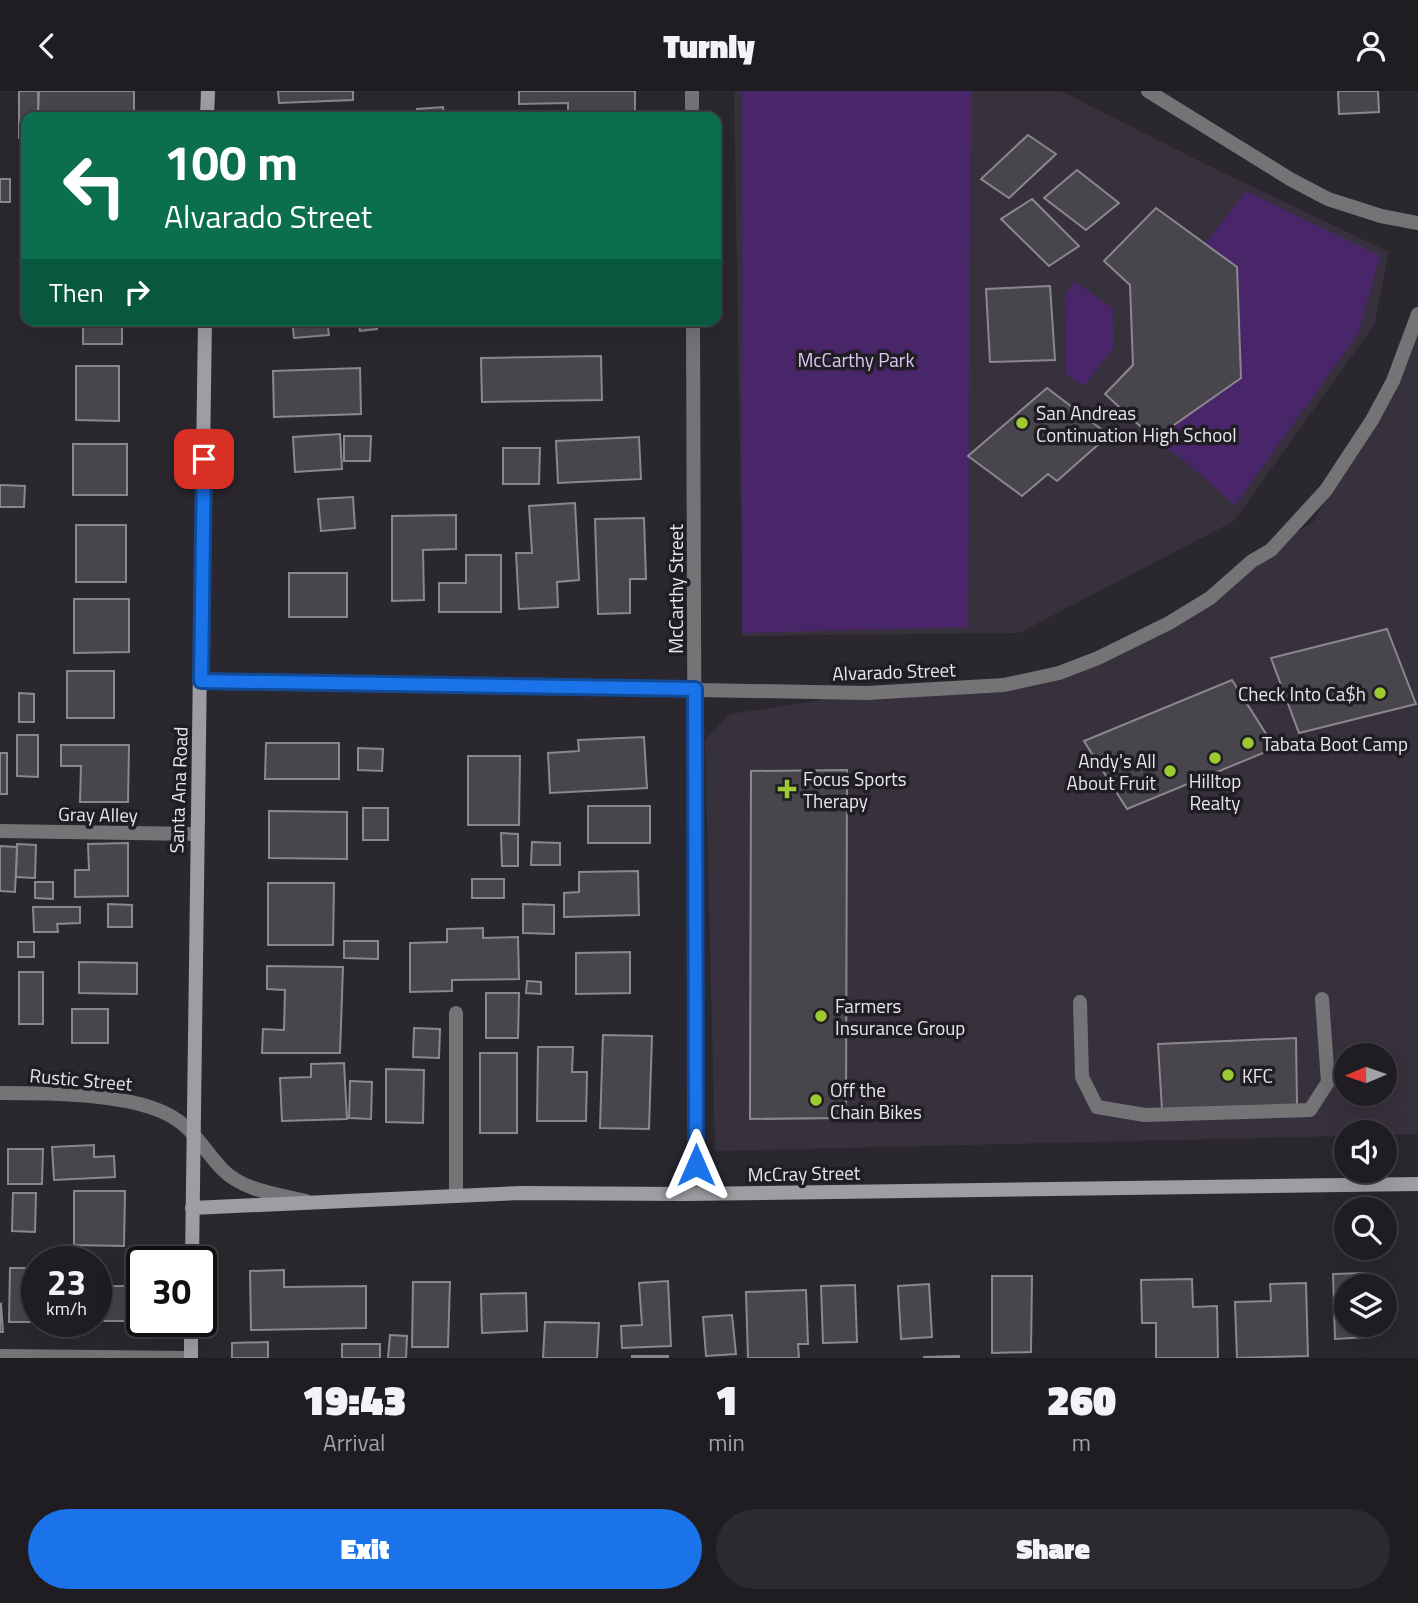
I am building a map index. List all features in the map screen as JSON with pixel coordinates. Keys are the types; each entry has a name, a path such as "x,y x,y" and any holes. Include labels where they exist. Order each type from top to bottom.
{"street":[{"path":"208,91 208,112"},
{"path":"692,91 692,112"},
{"path":"1148,91 1290,179 1328,199 1381,216 1418,223"},
{"name":"Alvarado Street","path":"201,681 867,693 1004,685 1059,673 1098,659 1169,623 1210,598 1252,561 1271,550 1326,490 1372,421 1393,381 1418,314"},
{"name":"Santa Ana Road","path":"192,1246 205,326"},
{"name":"McCarthy Street","path":"693,326 696,1193"},
{"name":"Gray Alley","path":"0,831 196,834"},
{"path":"1080,1002 1082,1077 1097,1107 1145,1115 1310,1110 1328,1082 1322,999"},
{"path":"456,1013 456,1196"},
{"name":"Rustic Street","path":"0,1093 44,1093 134,1102 166,1113 192,1131 222,1170 244,1186 311,1203"},
{"name":"McCray Street","path":"192,1208 521,1193 1418,1184"},
{"path":"0,1356 191,1358 191,1337"}],"shaded area":[{"name":"San Andreas Continuation High School","path":"734,91 1061,91 1389,252 1374,325 1234,521 1019,633 743,636"},
{"path":"1418,313 1418,1134 1397,1135 1397,1120 1334,1120 1334,1136 715,1151 705,740 730,714 867,693 997,688 1098,658 1192,613 1252,561 1313,522 1397,369"}],"green space":[{"name":"McCarthy Park","path":"742,91 971,91 968,627 742,633"},
{"path":"1246,191 1380,256 1358,334 1235,505 1154,439 1241,378 1237,267 1205,244"},
{"path":"1074,281 1113,308 1114,347 1084,386 1066,375 1065,296"}],"building":[{"path":"19,91 38,91 38,112 21,112 19,138"},
{"path":"39,91 134,91 134,112 38,112"},
{"path":"278,91 353,91 353,100 279,103"},
{"path":"519,91 635,91 635,112 568,112 568,103 519,104"},
{"path":"1338,91 1378,91 1379,112 1339,114"},
{"path":"443,107 444,112 417,112 417,109"},
{"path":"1028,135 1056,154 1009,198 981,179"},
{"path":"1077,170 1119,203 1086,230 1044,198"},
{"path":"0,179 10,179 10,202 0,202"},
{"path":"1032,199 1079,246 1049,266 1001,219"},
{"path":"1156,208 1237,267 1241,378 1154,439 1105,394 1133,365 1130,285 1104,261"},
{"path":"1050,286 1055,360 990,362 986,289"},
{"path":"83,326 122,326 122,344 83,344"},
{"path":"293,326 328,326 329,335 294,338"},
{"path":"359,326 377,326 377,329 360,331"},
{"path":"601,356 602,400 482,402 481,358"},
{"path":"76,366 119,366 119,421 76,420"},
{"path":"360,368 361,414 274,417 273,371"},
{"path":"1047,388 1109,435 1057,481 1048,474 1022,496 968,456"},
{"path":"340,434 342,469 295,472 293,437"},
{"path":"344,436 371,436 370,461 344,461"},
{"path":"639,437 641,479 558,483 556,441"},
{"path":"73,444 127,444 127,495 73,495"},
{"path":"503,448 540,448 539,484 503,484"},
{"path":"0,485 25,486 24,507 0,507"},
{"path":"353,497 355,528 321,531 318,499"},
{"path":"575,503 579,580 557,582 558,607 519,609 516,553 532,553 529,506"},
{"path":"456,515 456,549 423,550 424,600 392,601 392,516"},
{"path":"644,518 646,579 630,579 630,613 598,614 595,519"},
{"path":"76,525 126,525 126,582 76,582"},
{"path":"466,555 501,555 501,612 439,612 439,583 466,583"},
{"path":"289,573 347,573 347,617 289,617"},
{"path":"74,599 129,599 129,652 74,653"},
{"path":"1387,629 1416,704 1299,733 1271,658"},
{"path":"67,671 114,671 114,718 67,718"},
{"path":"1232,680 1275,748 1127,809 1084,741"},
{"path":"19,693 34,694 34,722 19,722"},
{"path":"17,735 38,735 38,777 17,776"},
{"path":"644,737 647,788 550,793 548,753 579,751 578,740"},
{"path":"266,743 339,743 339,779 265,779"},
{"path":"61,745 129,745 128,802 80,802 81,766 61,766"},
{"path":"358,748 383,749 382,771 358,770"},
{"path":"0,753 7,753 7,794 0,794"},
{"path":"468,756 520,756 519,825 468,825"},
{"path":"847,770 846,1118 750,1119 751,771"},
{"path":"588,806 650,806 650,843 588,843"},
{"path":"363,808 388,808 388,840 363,840"},
{"path":"269,811 347,812 347,859 269,858"},
{"path":"501,833 518,834 518,866 502,866"},
{"path":"532,842 560,843 560,865 531,865"},
{"path":"128,843 128,896 75,897 75,870 89,870 88,844"},
{"path":"17,844 36,845 35,878 16,877"},
{"path":"0,846 17,847 15,892 0,891"},
{"path":"638,871 639,915 564,917 564,893 579,892 579,872"},
{"path":"472,879 504,879 504,898 472,898"},
{"path":"35,882 53,882 53,899 35,898"},
{"path":"268,883 334,883 333,945 268,945"},
{"path":"108,904 132,905 132,927 108,927"},
{"path":"523,904 554,905 554,934 523,933"},
{"path":"33,907 80,907 80,923 57,924 58,932 34,932"},
{"path":"483,928 483,938 518,937 519,979 452,980 452,991 410,992 410,943 447,942 447,929"},
{"path":"344,941 378,941 378,959 344,958"},
{"path":"18,942 34,942 34,957 18,957"},
{"path":"630,952 630,993 576,994 576,953"},
{"path":"79,962 137,963 137,994 79,993"},
{"path":"267,966 343,967 340,1053 262,1053 263,1029 284,1030 285,990 267,989"},
{"path":"19,972 43,972 43,1024 19,1024"},
{"path":"527,981 541,982 541,994 526,993"},
{"path":"486,993 519,993 518,1038 486,1038"},
{"path":"72,1009 108,1009 108,1043 72,1043"},
{"path":"414,1028 440,1029 439,1058 413,1057"},
{"path":"603,1035 652,1036 649,1129 600,1128"},
{"name":"KFC","path":"1296,1038 1297,1105 1162,1110 1158,1044"},
{"path":"538,1047 573,1047 572,1072 587,1072 586,1121 537,1121"},
{"path":"480,1053 517,1053 517,1133 480,1133"},
{"path":"344,1063 347,1119 282,1121 280,1078 311,1077 311,1064"},
{"path":"386,1069 424,1070 423,1123 386,1122"},
{"path":"350,1081 372,1082 371,1119 349,1118"},
{"path":"94,1145 94,1157 114,1156 115,1177 54,1180 52,1147"},
{"path":"8,1149 43,1149 42,1184 8,1184"},
{"path":"74,1191 125,1191 124,1246 74,1245"},
{"path":"13,1193 36,1193 35,1232 12,1231"},
{"path":"10,1268 21,1268 21,1322 9,1322"},
{"path":"284,1270 284,1287 366,1286 366,1328 251,1330 250,1271"},
{"path":"1365,1273 1365,1274 1334,1274 1334,1306 1333,1274"},
{"path":"992,1276 1032,1276 1031,1352 992,1353"},
{"path":"1192,1279 1193,1307 1217,1306 1218,1358 1156,1358 1156,1323 1142,1323 1141,1280"},
{"path":"668,1281 671,1346 622,1348 621,1326 642,1325 639,1283"},
{"path":"413,1282 450,1282 448,1347 412,1347"},
{"path":"1306,1283 1308,1356 1237,1358 1235,1302 1271,1301 1270,1284"},
{"path":"929,1284 932,1337 901,1339 898,1286"},
{"path":"855,1285 857,1342 823,1343 821,1286"},
{"path":"112,1286 126,1286 126,1321 112,1321"},
{"path":"806,1290 808,1344 798,1344 799,1358 748,1358 746,1292"},
{"path":"526,1293 527,1331 482,1333 481,1294"},
{"path":"1,1304 3,1332 0,1332"},
{"path":"732,1315 736,1354 706,1356 703,1317"},
{"path":"545,1322 599,1323 597,1358 543,1358"},
{"path":"390,1335 407,1336 406,1358 388,1358"},
{"path":"1335,1337 1368,1337 1335,1339"},
{"path":"268,1342 268,1358 232,1358 232,1343"},
{"path":"342,1344 380,1344 380,1358 342,1358"},
{"path":"668,1356 668,1358 632,1358"},
{"path":"924,1357 959,1358 924,1358"}],"place":[{"name":"San Andreas Continuation High School","path":"1022,423"},
{"name":"Check Into Ca$h","path":"1380,693"},
{"name":"Tabata Boot Camp","path":"1248,743"},
{"name":"Hilltop Realty","path":"1215,758"},
{"name":"Andy's All About Fruit","path":"1170,771"},
{"name":"Focus Sports Therapy","path":"787,789"},
{"name":"Farmers Insurance Group","path":"821,1016"},
{"name":"KFC","path":"1228,1075"},
{"name":"Off the Chain Bikes","path":"816,1100"}],"route":[{"path":"204,459 201,681 695,689 696,1165"}]}
